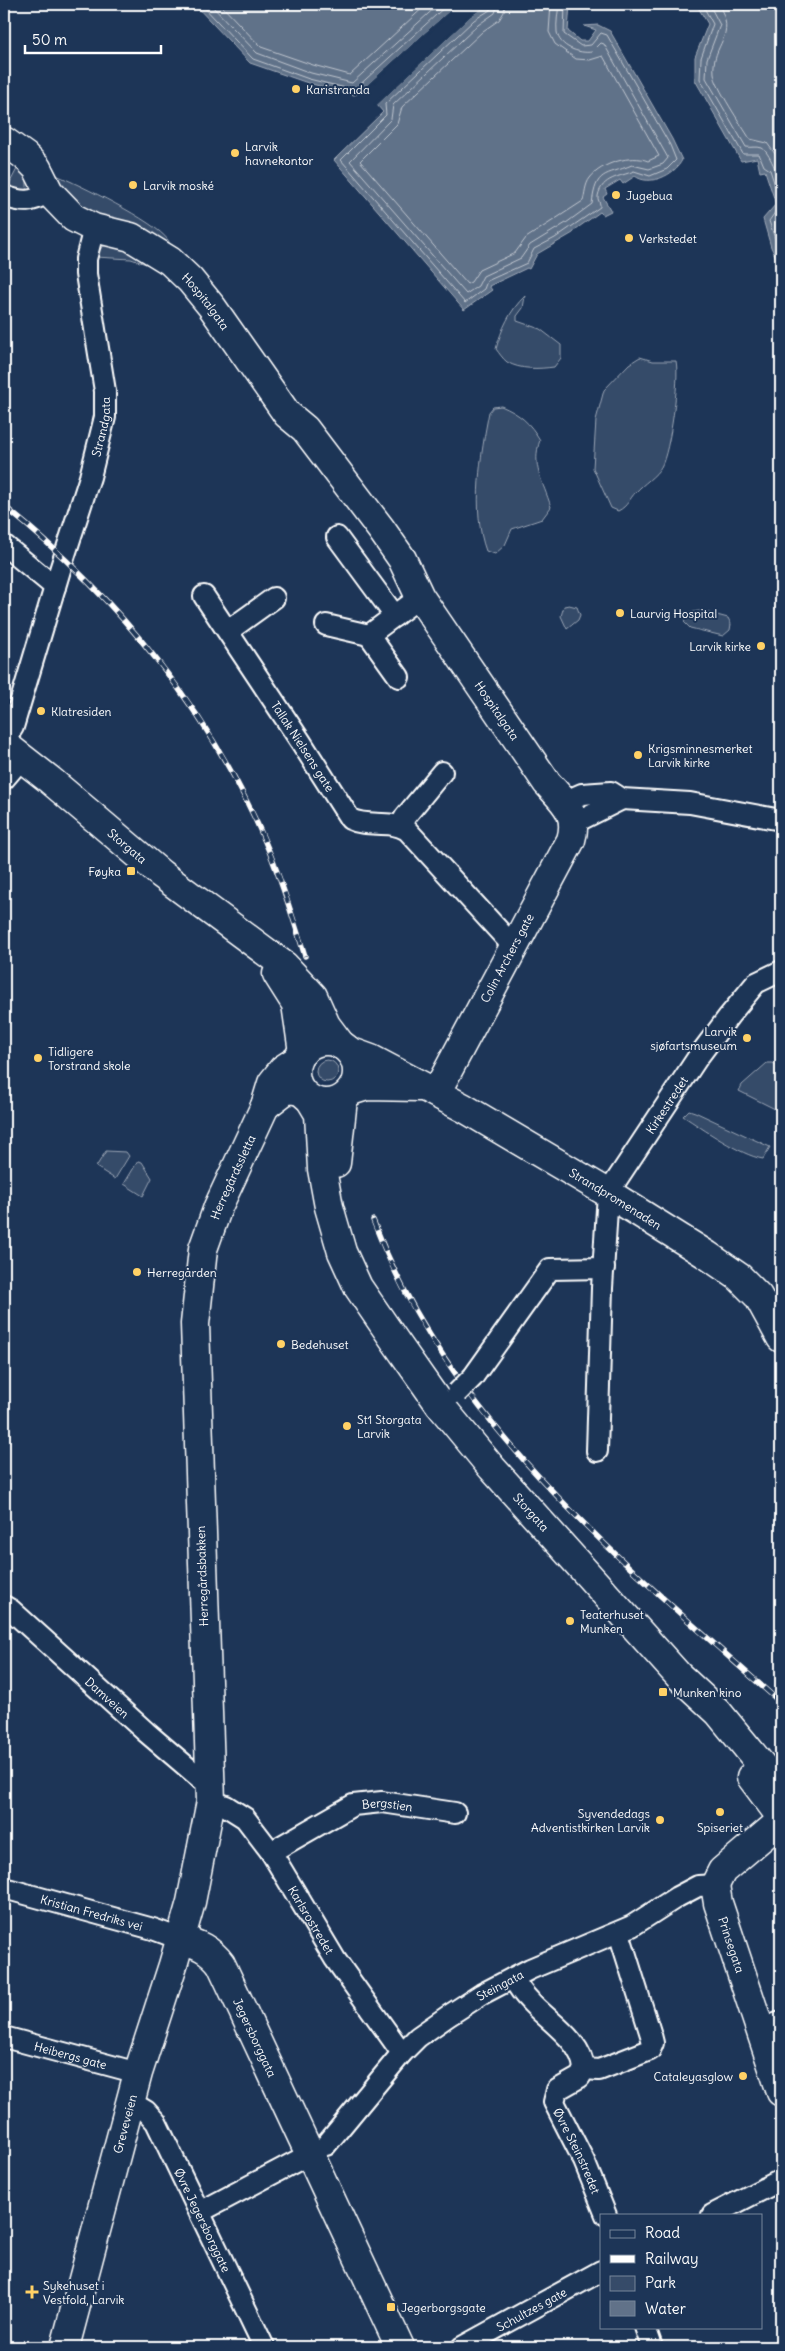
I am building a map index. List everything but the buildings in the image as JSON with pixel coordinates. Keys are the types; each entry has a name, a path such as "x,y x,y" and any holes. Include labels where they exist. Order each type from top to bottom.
{"main road":[{"path":"4,141 25,156 37,168 49,192 74,218 94,228"},
{"name":"Hospitalgata","path":"94,228 131,237 178,268 212,307 287,414 295,436 391,568 420,597 542,776 569,812"},
{"name":"Storgata","path":"10,748 161,874 285,966 314,996 326,1025 345,1048"},
{"name":"Colin Archers gate","path":"430,1090 513,946 570,840 569,812"},
{"name":"Storgata","path":"253,943 277,974 296,1004 300,1056"},
{"path":"320,1041 331,1041 345,1048 355,1060 358,1070 356,1081 347,1095 332,1103 320,1103 306,1095 296,1081 295,1071 300,1056 320,1041"},
{"name":"Strandpromenaden","path":"345,1048 371,1059 430,1090 608,1193 707,1255 739,1277 758,1296 781,1338"},
{"name":"Herregårdssletta","path":"203,1249 218,1208 265,1106 272,1082 283,1069 300,1056"},
{"name":"Strandpromenaden","path":"347,1095 367,1086 430,1090"},
{"name":"Herregårdssletta","path":"265,1106 287,1089 306,1095"},
{"name":"Storgata","path":"306,1095 319,1114 322,1168 329,1207 342,1252 358,1287 440,1405 492,1468 679,1676 718,1712 781,1789"},
{"name":"Storgata","path":"347,1095 336,1168 341,1205 356,1248 372,1280 395,1341"},
{"name":"Herregårdsbakken","path":"190,1902 211,1793 195,1333 203,1249"},
{"name":"Storgata","path":"679,1676 781,1819"},
{"path":"715,1885 722,1871 781,1819"},
{"name":"Prinsegata","path":"715,1885 718,1903 771,2025 781,2092"},
{"name":"Greveveien","path":"65,2347 138,2073 190,1902"},
{"name":"Jegersborggata","path":"180,1939 213,1953 221,1964 318,2150 400,2347"}],"street":[{"path":"12,199 39,198 49,192"},
{"name":"Strandgata","path":"10,748 13,727 92,469 105,417 105,391 86,274 86,259 94,228"},
{"path":"337,537 395,616"},
{"path":"4,545 55,587"},
{"name":"Tallak Nielsens gate","path":"204,596 350,819 357,823 400,826"},
{"path":"369,635 420,597"},
{"path":"228,631 274,598"},
{"path":"326,624 369,635 399,677"},
{"path":"4,779 10,748"},
{"path":"442,772 405,817 400,826 406,830 513,946"},
{"path":"569,812 622,799 690,803 781,820"},
{"name":"Kirkestredet","path":"608,1193 698,1057 748,991 756,983 781,971"},
{"path":"597,1451 608,1193"},
{"path":"454,1395 473,1377 550,1269 604,1268"},
{"name":"Damveien","path":"4,1606 11,1610 200,1778 211,1793"},
{"name":"Karlsrostredet","path":"211,1793 226,1806 245,1818 271,1852 335,1959 402,2053"},
{"name":"Bergstien","path":"271,1852 353,1805 382,1802 455,1813"},
{"name":"Steingata","path":"318,2150 402,2053 418,2037 448,2016 513,1978 618,1933 698,1886 715,1885"},
{"name":"Kristian Fredriks vei","path":"4,1888 153,1929 180,1939"},
{"path":"513,1978 528,2000 569,2040 581,2056 584,2069 599,2070 650,2050 652,2048 651,2035 618,1933"},
{"name":"Heibergs gate","path":"4,2038 138,2073"},
{"name":"Øvre Steinstredet","path":"584,2069 580,2077 557,2090 554,2102 584,2161 606,2214"},
{"name":"Øvre Jegersborggate","path":"131,2102 146,2111 156,2122 264,2347"},
{"path":"200,2212 318,2150"},
{"path":"714,2214 781,2180"},
{"name":"Schultzes gate","path":"462,2347 600,2272"},
{"path":"646,2328 652,2347"}],"green space":[{"path":"18,167 27,181 25,191 7,188"},
{"path":"56,175 133,213 148,223 168,240 170,251 97,220 58,187"},
{"path":"113,242 155,267 131,259 95,257 102,247"},
{"path":"525,296 523,308 517,316 517,321 540,329 561,345 561,358 554,367 524,368 512,365 496,349 507,321"},
{"path":"640,357 653,361 676,361 677,383 673,415 668,446 661,467 618,511 611,508 593,468 596,420 604,390 629,364"},
{"path":"501,406 514,412 524,420 540,440 537,466 551,507 542,519 512,529 505,545 495,554 486,551 481,535 478,500 483,445 489,412 493,407"},
{"path":"564,606 577,607 580,615 578,620 567,629 561,616"},
{"path":"702,611 728,618 731,624 730,630 723,636 690,628 684,622 691,613"},
{"path":"327,1060 335,1063 338,1071 335,1079 327,1082 319,1079 316,1071 319,1063"},
{"path":"767,1063 773,1063 781,1069 781,1112 739,1091 742,1085"},
{"path":"689,1110 770,1147 763,1159 754,1157 722,1141 683,1116"},
{"path":"106,1151 126,1152 129,1156 115,1179 96,1167"},
{"path":"138,1161 142,1162 152,1178 143,1196 124,1184"}],"water":[{"path":"194,4 457,4 354,95 308,83 250,63"},
{"path":"489,4 570,4 568,31 580,41 588,41 596,30 584,26 598,25 610,31 672,139 682,160 674,170 661,178 647,180 635,176 623,184 620,180 605,189 607,194 603,197 611,211 603,215 600,212 573,233 537,254 529,269 527,268 489,286 492,290 464,310 334,160 383,112 377,105 471,16"},
{"path":"696,4 781,4 781,268 771,247 763,219 776,204 765,171 760,172 757,158 741,161 695,80 695,57 708,24"}],"pier":[{"path":"459,4 458,6 359,96 357,94"},
{"path":"485,4 489,4 471,16 377,105 374,104 470,14"}],"railway":[{"path":"4,506 46,541 123,619 191,706 220,753 246,801 269,851 305,956"},
{"path":"373,1220 406,1293 447,1361 494,1425 547,1485 603,1542 781,1703"}],"place":[{"name":"Karistranda","path":"296,89"},
{"name":"Larvik havnekontor","path":"235,153"},
{"name":"Larvik moské","path":"133,185"},
{"name":"Jugebua","path":"616,195"},
{"name":"Verkstedet","path":"629,238"},
{"name":"Laurvig Hospital","path":"620,613"},
{"name":"Larvik kirke","path":"761,646"},
{"name":"Klatresiden","path":"41,711"},
{"name":"Krigsminnesmerket Larvik kirke","path":"638,755"},
{"name":"Føyka","path":"131,871"},
{"name":"Larvik sjøfartsmuseum","path":"747,1038"},
{"name":"Tidligere Torstrand skole","path":"38,1058"},
{"name":"Herregården","path":"137,1272"},
{"name":"Bedehuset","path":"281,1344"},
{"name":"St1 Storgata Larvik","path":"347,1426"},
{"name":"Teaterhuset Munken","path":"570,1621"},
{"name":"Munken kino","path":"663,1692"},
{"name":"Spiseriet","path":"720,1812"},
{"name":"Syvendedags Adventistkirken Larvik","path":"660,1820"},
{"name":"Cataleyasglow","path":"743,2076"},
{"name":"Sykehuset i Vestfold, Larvik","path":"32,2292"},
{"name":"Jegerborgsgate","path":"391,2307"}]}
